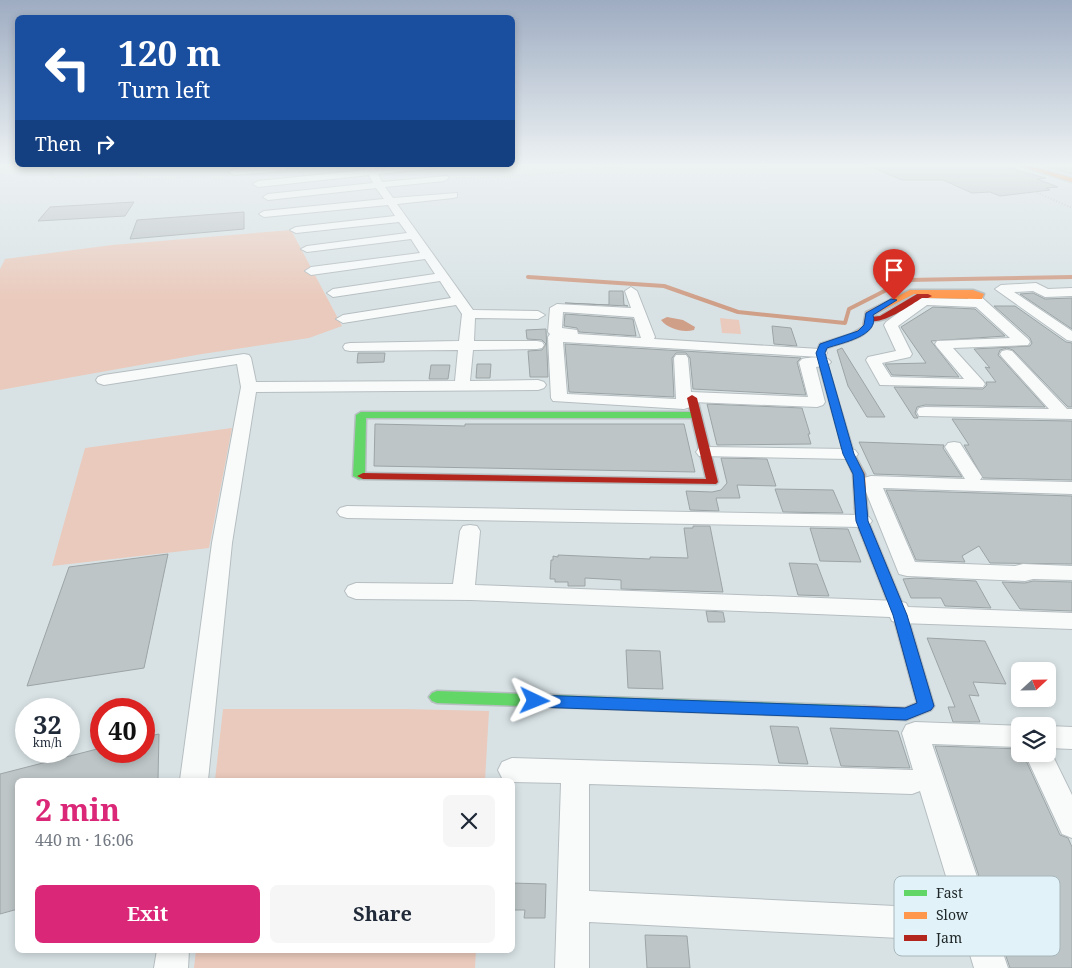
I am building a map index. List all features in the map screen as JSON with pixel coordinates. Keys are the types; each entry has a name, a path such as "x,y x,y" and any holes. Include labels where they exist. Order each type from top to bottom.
{"street":[{"path":"264,214 298,210"},
{"path":"397,210 469,314 462,386"},
{"path":"296,230 402,218"},
{"path":"307,249 414,235"},
{"path":"311,271 428,256"},
{"path":"333,293 443,277"},
{"path":"1072,292 1045,293 1036,288 1001,289 1072,337"},
{"path":"631,290 648,337"},
{"path":"688,397 817,402 807,362 861,333 868,326 870,319 868,314 913,292 973,292 977,298 1023,342 942,344 977,384 886,382 873,360 905,354 892,325 924,301 977,298 1008,293"},
{"path":"343,319 459,301"},
{"path":"639,313 557,308 555,332 648,337 822,354"},
{"path":"469,314 538,315"},
{"path":"688,397 684,404 559,398 555,337 822,354"},
{"path":"350,347 537,345"},
{"path":"437,697 906,714 926,706 899,612 862,521 858,474 849,454 822,354"},
{"path":"1006,354 1067,414"},
{"path":"104,380 244,358 249,387 222,543 194,778"},
{"path":"681,358 688,397 696,415 712,482 359,476 361,415 696,415"},
{"path":"249,387 538,385"},
{"path":"925,412 1067,414"},
{"path":"954,447 973,477"},
{"path":"705,452 849,454"},
{"path":"858,474 1072,480"},
{"path":"1072,488 871,482 907,570 1025,574 1023,571 1072,573"},
{"path":"347,512 862,521"},
{"path":"463,592 470,531"},
{"path":"356,591 463,592 1072,621"},
{"path":"961,876 915,734 1011,736"},
{"path":"1056,737 1072,738"},
{"path":"1042,762 1072,825"},
{"path":"512,770 912,782"},
{"path":"572,968 575,771"},
{"path":"573,906 894,922"},
{"path":"171,968 173,953"},
{"path":"987,956 991,968"}],"shaded area":[{"path":"291,230 342,326 309,338 202,354 0,390 0,269 5,259 112,245"},
{"path":"667,317 683,320 695,327 694,330 685,331 672,328 661,320"},
{"path":"720,318 739,320 741,334 722,333"},
{"path":"232,428 209,548 52,566 85,448"},
{"path":"223,709 489,711 485,778 215,778"},
{"path":"196,953 476,953 475,968 194,968"}],"building":[{"path":"47,210 129,210 125,216 38,221"},
{"path":"244,212 244,229 130,239 137,220"},
{"path":"609,291 623,291 624,305 628,306 565,303 609,305"},
{"path":"1033,293 1045,299 1072,298 1072,329 1020,294"},
{"path":"994,306 1015,306 1066,342 1072,343 1072,407 1068,407 1013,350 1007,348 1000,350 998,355 1045,407 925,405 917,407 915,413 918,418 914,418 894,387 983,389 987,385 986,382 996,382 985,367 990,368 974,349 1030,346 1032,343 1030,338"},
{"path":"933,307 975,309 1005,336 931,341 959,377 892,375 885,364 926,363 901,327"},
{"path":"565,314 633,319 636,336 579,332 577,328 564,326"},
{"path":"772,326 791,328 797,346 774,344"},
{"path":"546,329 548,377 530,377 528,351 542,350 546,344 542,340 527,339 526,330"},
{"path":"565,344 801,358 797,362 806,395 693,389 690,358 686,353 676,353 672,358 674,397 569,392"},
{"path":"842,348 885,417 867,417 848,386 837,350"},
{"path":"358,353 385,353 384,362 357,363"},
{"path":"477,364 491,364 490,378 476,378"},
{"path":"431,365 450,365 448,379 429,379"},
{"path":"707,404 802,408 811,444 717,445"},
{"path":"952,419 1072,421 1072,480 983,478 964,445 969,445"},
{"path":"375,424 465,426 465,424 684,424 695,472 374,466"},
{"path":"859,442 944,445 943,448 962,477 874,474"},
{"path":"721,458 767,459 776,486 737,485 740,498 716,498 719,511 690,510 686,491 712,492 721,490 727,483"},
{"path":"775,489 833,490 843,513 783,512"},
{"path":"886,490 1072,496 1072,564 990,563 979,546 962,556 965,562 916,560"},
{"path":"693,526 710,526 723,592 621,589 621,580 585,578 585,586 568,586 568,582 555,582 555,579 550,579 551,560 553,560 553,556 558,557 558,555 650,559 650,557 688,558 684,528 693,528"},
{"path":"810,528 848,529 861,562 820,561"},
{"path":"168,554 144,668 27,686 69,567"},
{"path":"789,563 817,564 829,596 798,595"},
{"path":"903,579 976,581 991,608 945,606 941,598 911,598"},
{"path":"1033,581 1072,582 1072,611 1020,609 1002,582 1025,583"},
{"path":"706,611 723,612 725,622 708,622"},
{"path":"927,638 985,641 1006,684 973,682 979,696 969,695 980,722 953,722 948,707 955,707"},
{"path":"626,650 660,651 663,689 628,688"},
{"path":"770,726 798,727 808,764 779,763"},
{"path":"830,728 898,731 910,768 841,766"},
{"path":"159,734 158,778 15,778 15,910 0,914 0,774 43,763 80,763 80,753 90,751 90,763 155,763 155,735"},
{"path":"935,746 1011,749 1011,762 1027,762 1060,835 1068,838 1072,847 1072,968 1010,968 1006,956 1060,956 1060,876 979,876"},
{"path":"515,883 546,884 545,918 524,918 525,910 515,910"},
{"path":"645,935 687,936 690,968 647,968"}],"waterway":[{"path":"528,277 664,286 738,312 845,323 849,309 906,280 1072,277"}],"traffic: fast":[{"path":"363,476 359,476 361,415 696,415"},
{"path":"437,697 864,712"}],"traffic: slow":[{"path":"861,508 859,474 849,454 820,353 823,346 854,336 867,328 870,321 869,314 913,292 973,292 980,294 979,297 928,296"}],"traffic: jam":[{"path":"870,319 882,318 920,296 928,296"},
{"path":"363,476 712,482 692,398"},
{"path":"861,508 862,521 900,615 926,706 906,714 864,712"}],"route":[{"path":"535,701 906,714 926,706 900,615 862,521 858,474 849,454 820,353 823,346 861,333 868,326 870,319 868,314 894,300"}]}
